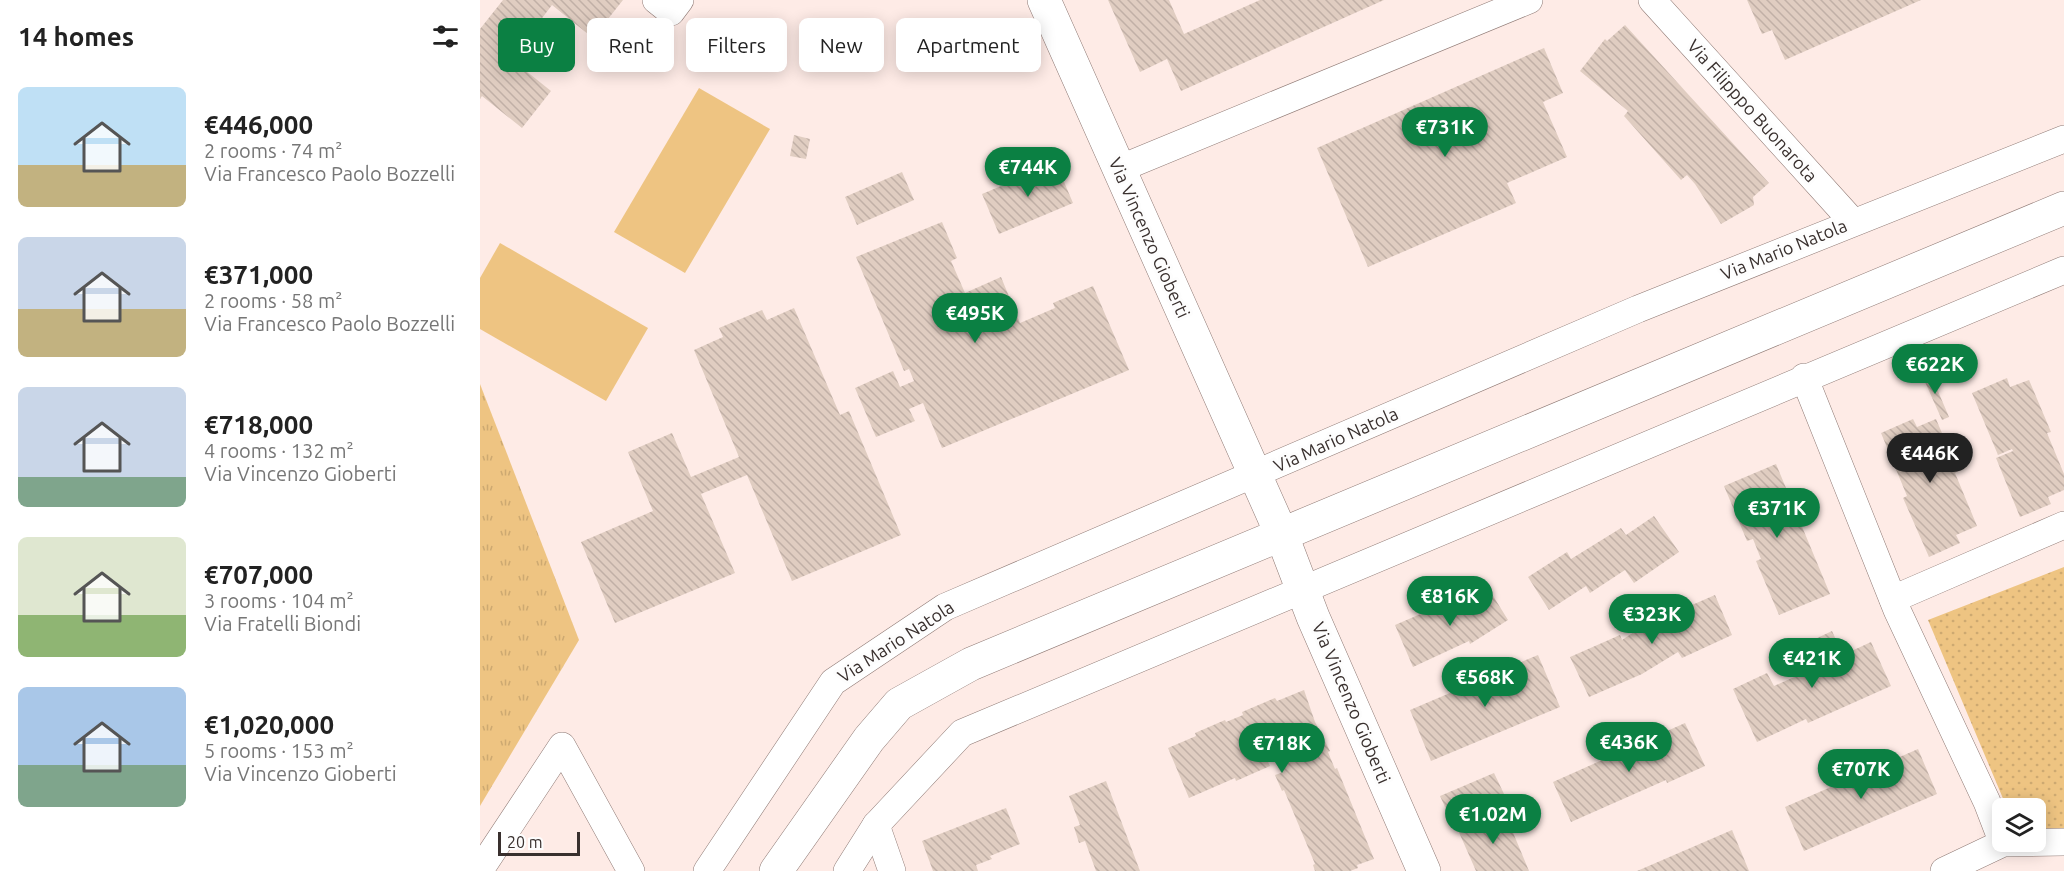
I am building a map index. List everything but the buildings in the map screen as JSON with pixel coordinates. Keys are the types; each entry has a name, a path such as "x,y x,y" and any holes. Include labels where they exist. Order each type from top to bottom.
{"street":[{"path":"656,0 671,12 680,0"},
{"name":"Via Vincenzo Gioberti","path":"1044,0 1281,533 1302,590 1424,871"},
{"path":"1119,169 1529,0"},
{"name":"Via Filipppo Buonarota","path":"1652,0 1853,222"},
{"name":"Via Mario Natola","path":"707,871 833,682 945,607 1638,309 2064,139"},
{"path":"776,871 869,739 899,704 971,664 2064,208"},
{"path":"847,871 876,825 962,733 1804,377 2064,270"},
{"path":"1804,377 1893,599 1992,814"},
{"path":"1893,599 2064,525"},
{"path":"480,870 562,746 631,871"},
{"path":"876,825 892,871"},
{"path":"2046,842 2064,842"},
{"path":"1944,871 1992,847"}],"green space":[{"path":"699,88 770,129 685,273 614,232"},
{"path":"500,243 648,328 606,401 480,329 480,278"},
{"path":"480,384 579,640 480,806"},
{"path":"2064,567 2064,833 2046,830 2046,798 2003,798 1928,620"}]}
